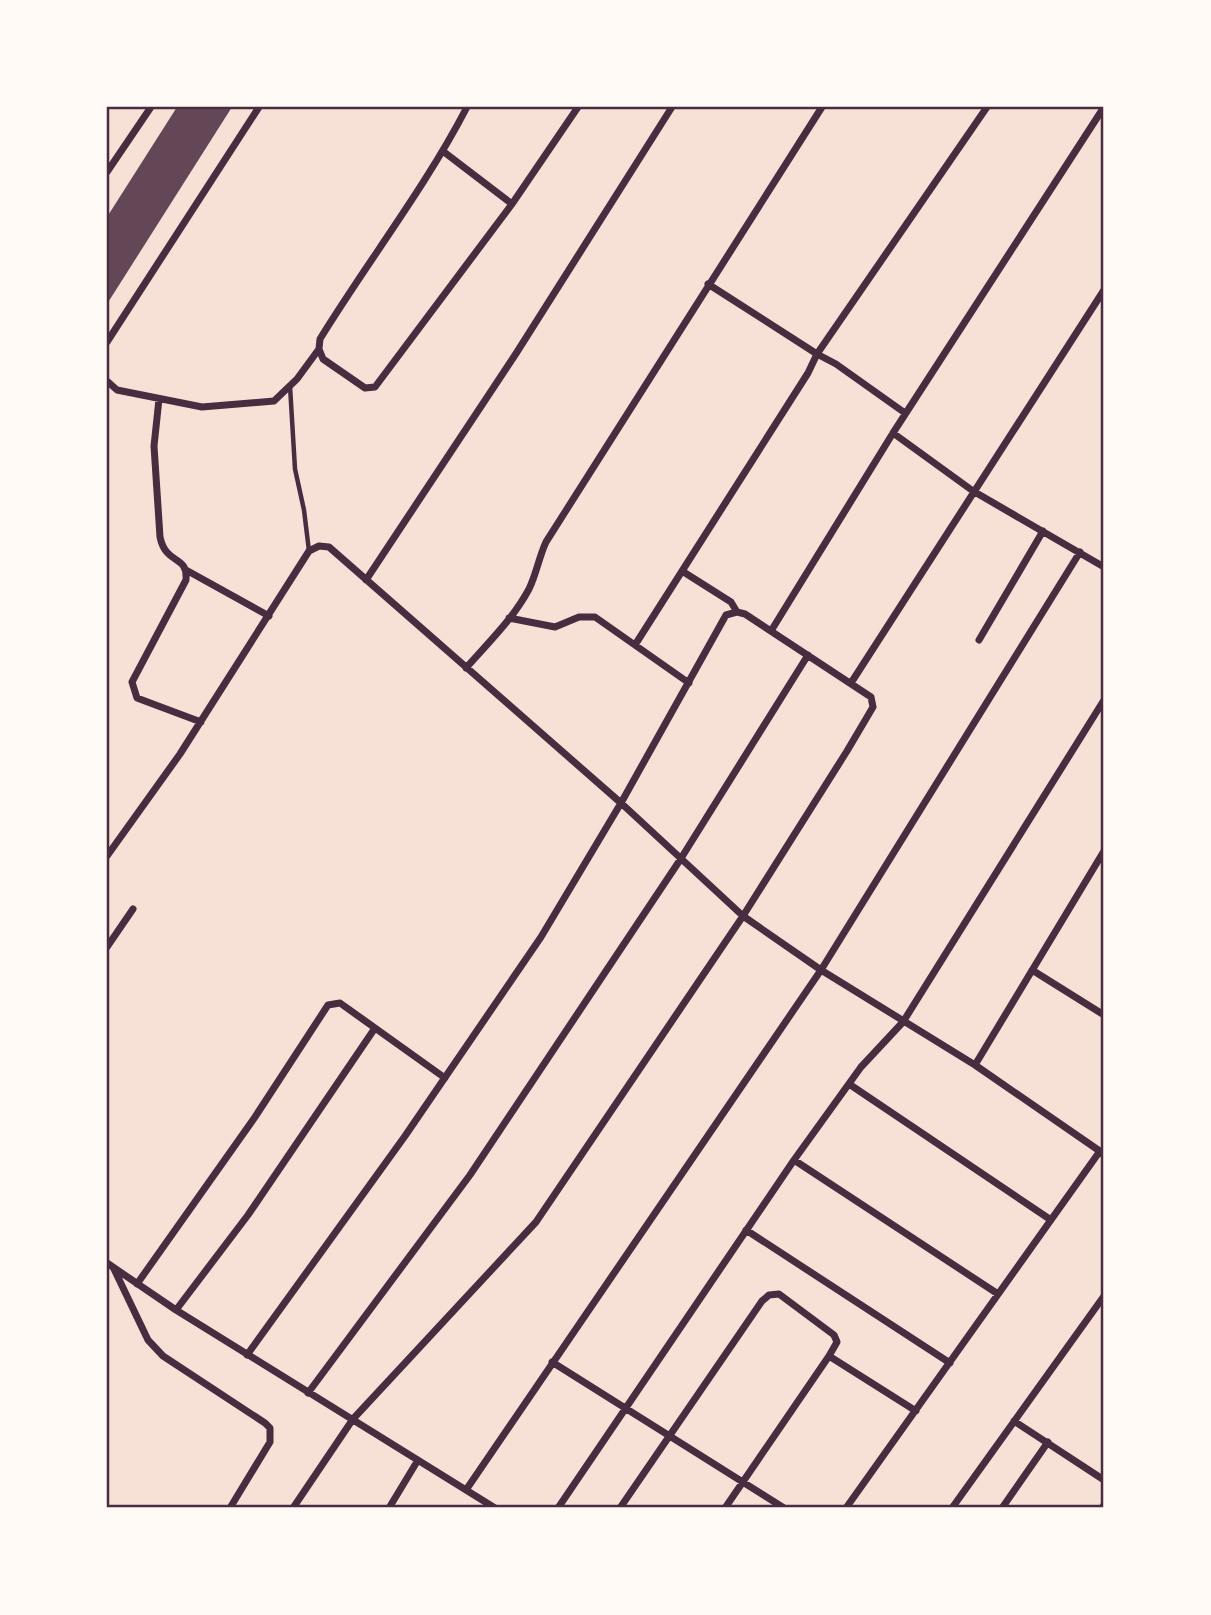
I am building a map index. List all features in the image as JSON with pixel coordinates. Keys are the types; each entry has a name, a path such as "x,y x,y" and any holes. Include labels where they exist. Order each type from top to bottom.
{"street":[{"path":"107,172 150,107"},
{"path":"107,342 259,107"},
{"path":"467,107 444,152 355,281 320,339 319,349 323,359 365,388 375,387 512,204 578,107"},
{"path":"366,580 517,352 673,107"},
{"path":"466,668 509,618 530,587 546,542 822,107"},
{"path":"635,645 817,354 987,107"},
{"path":"771,631 905,413 1104,107"},
{"path":"444,152 512,204"},
{"path":"708,284 836,364 905,413"},
{"path":"851,683 1104,290"},
{"path":"107,381 117,390 202,407 274,401 319,349"},
{"path":"159,399 154,446 162,548 186,570 269,616"},
{"path":"893,432 973,491 1104,567"},
{"path":"979,640 1043,531"},
{"path":"107,856 201,722 309,551 319,546 329,547 621,803 743,916 821,970 975,1065 1102,1153 1051,1220 846,1508"},
{"path":"466,1490 821,970 1080,552"},
{"path":"186,570 186,580 132,682 137,698 201,722"},
{"path":"682,571 731,602 737,612"},
{"path":"247,1355 541,937 621,803 726,615 737,612 746,614 871,697 873,707 743,916 536,1222 353,1419 293,1508"},
{"path":"509,618 555,627 579,617 595,617 689,683"},
{"path":"307,1393 470,1175 680,860 808,655"},
{"path":"558,1508 794,1160 861,1067 902,1022 1104,700"},
{"path":"975,1065 1104,851"},
{"path":"107,947 133,909"},
{"path":"1032,970 1101,1013 1104,1002"},
{"path":"137,1284 255,1117 328,1005 340,1003 444,1078"},
{"path":"176,1310 247,1215 375,1028"},
{"path":"849,1084 1051,1220"},
{"path":"794,1160 998,1294"},
{"path":"746,1230 950,1363"},
{"path":"109,1264 307,1393 495,1508"},
{"path":"109,1264 148,1340 163,1356 270,1428 270,1442 230,1508"},
{"path":"620,1508 762,1301 769,1295 779,1294 834,1335 837,1342 725,1508"},
{"path":"952,1508 1104,1296"},
{"path":"829,1356 916,1411"},
{"path":"552,1362 784,1508"},
{"path":"1014,1421 1104,1480"},
{"path":"1002,1508 1048,1442"},
{"path":"389,1508 418,1460"}],"lane":[{"path":"290,385 295,469 309,551"}],"building":[{"path":"177,107 232,107 107,304 107,217"}]}
